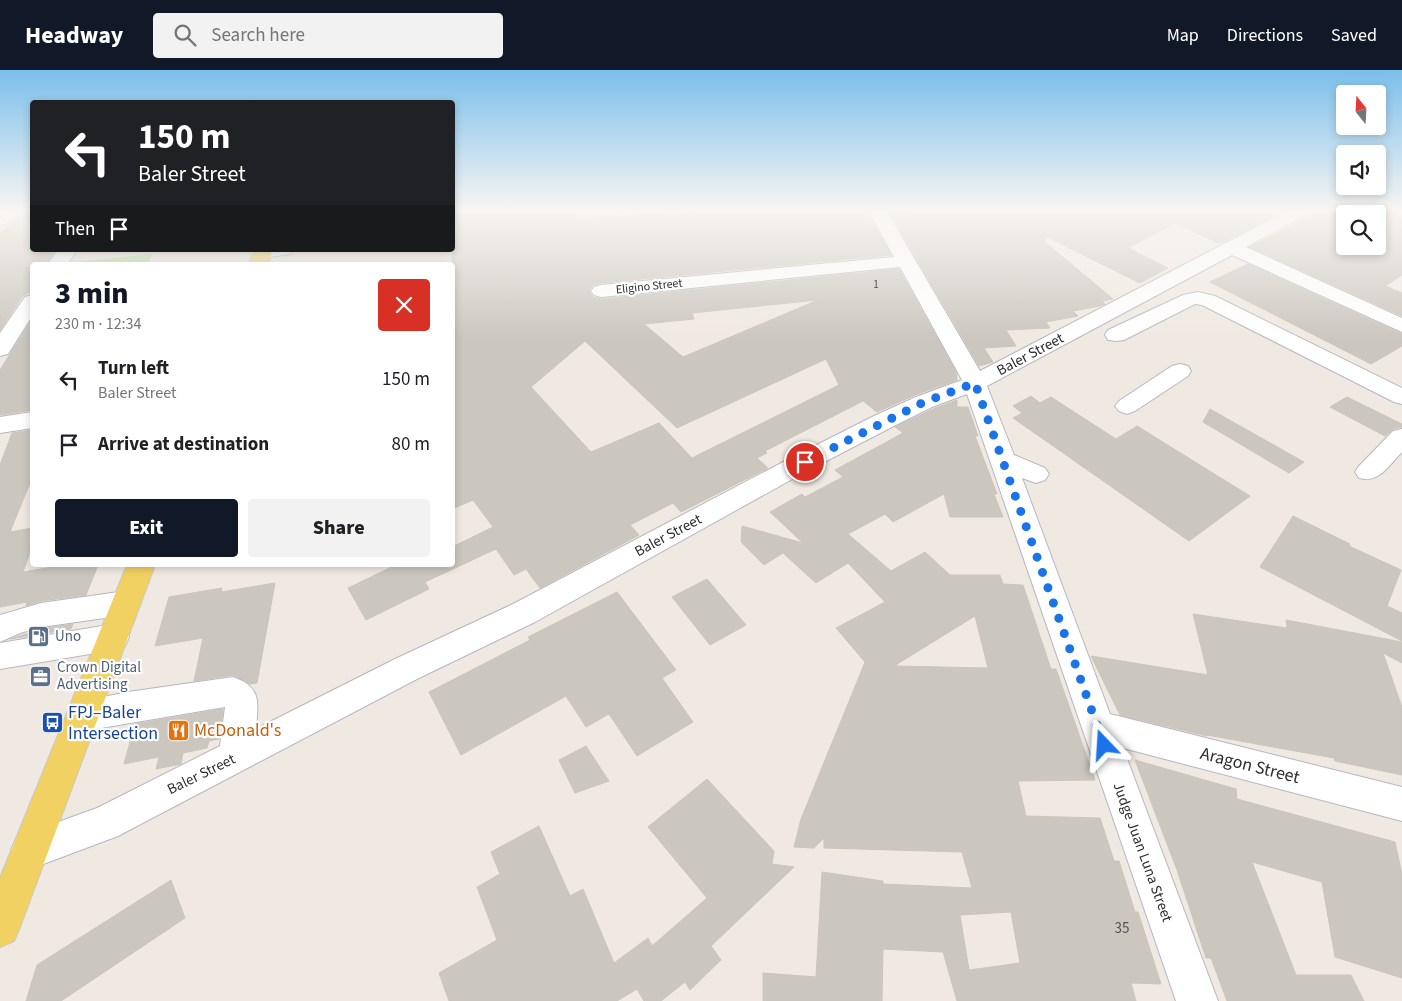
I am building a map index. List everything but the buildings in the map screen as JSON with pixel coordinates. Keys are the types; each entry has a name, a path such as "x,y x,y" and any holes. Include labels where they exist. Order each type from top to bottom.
{"main road":[{"path":"0,927 140,567"}],"street":[{"name":"Judge Juan Luna Street","path":"903,253 975,383 1197,1001"},
{"name":"Baler Street","path":"30,850 105,823 406,669 524,612 796,466 891,418 924,402 975,383 1103,328 1220,253"},
{"path":"1244,253 1402,326"},
{"name":"Eligino Street","path":"601,291 907,261"},
{"path":"1103,328 1190,299 1208,300 1402,397"},
{"path":"0,349 30,305"},
{"path":"1127,406 1180,371"},
{"path":"0,425 30,420"},
{"path":"1368,472 1402,436"},
{"path":"1003,460 1036,474"},
{"path":"0,629 6,624 24,618 126,604"},
{"path":"0,656 114,637"},
{"path":"83,716 128,707 233,692 242,700 236,757"},
{"name":"Aragon Street","path":"1098,726 1402,804"}],"green space":[{"path":"152,254 148,262 77,262"}],"place":[{"name":"Uno","path":"39,636"},
{"name":"Crown Digital Advertising","path":"41,676"},
{"name":"FPJ–Baler Intersection","path":"52,722"},
{"name":"McDonald's","path":"178,730"}],"route":[{"path":"805,462 924,402 975,383 1104,745"}]}
